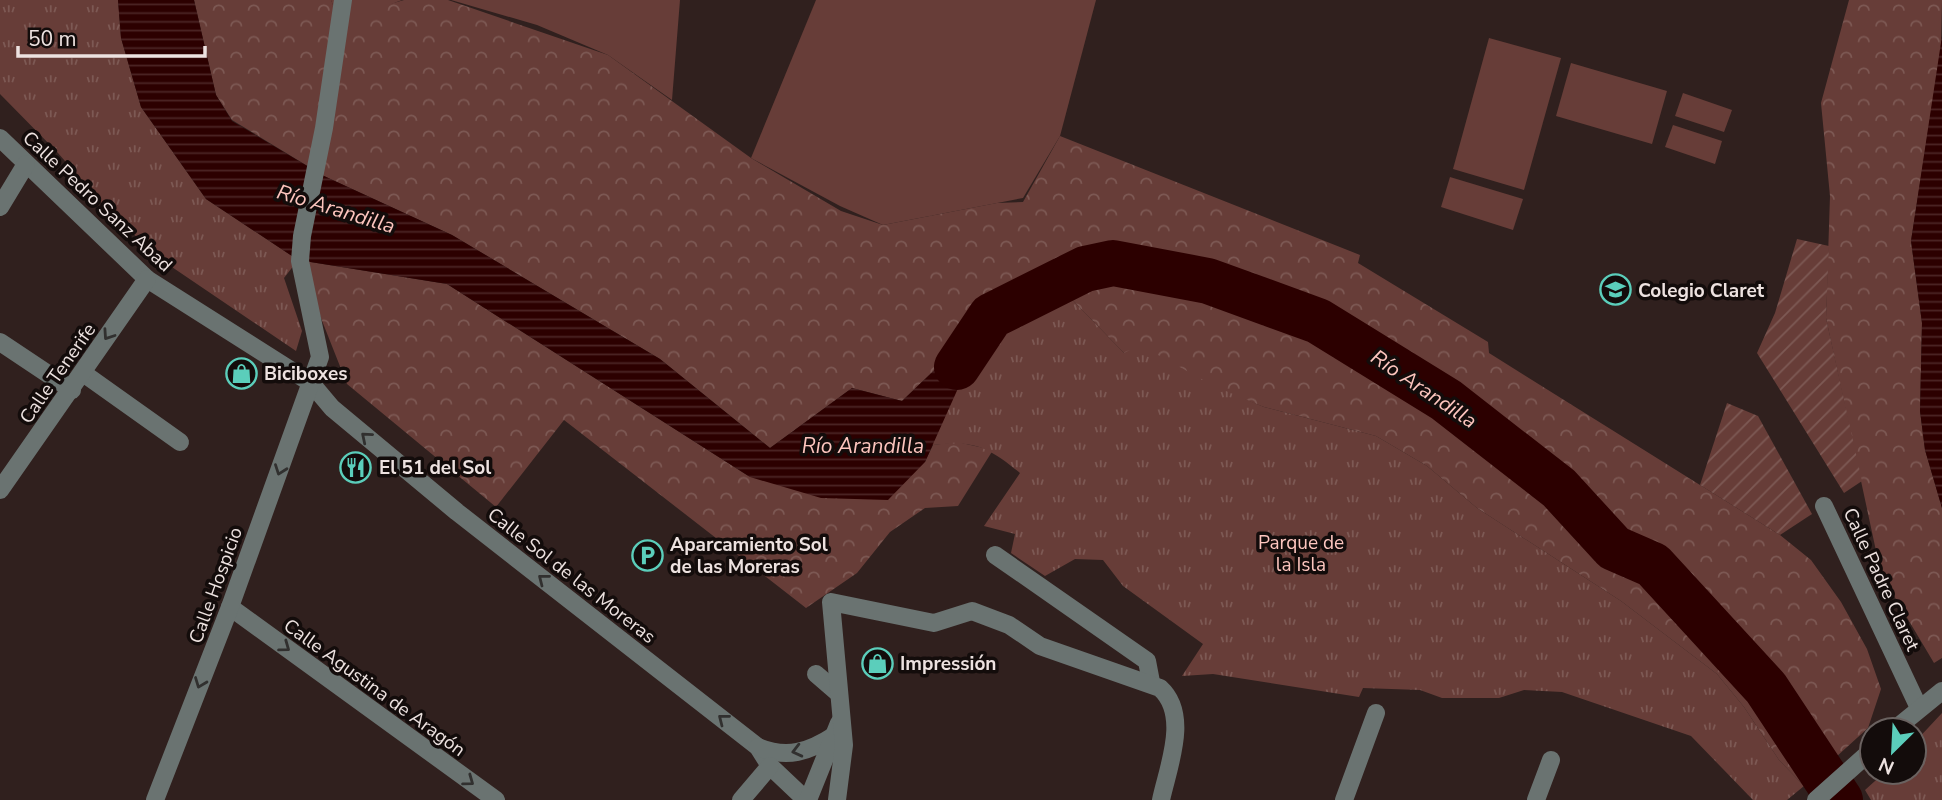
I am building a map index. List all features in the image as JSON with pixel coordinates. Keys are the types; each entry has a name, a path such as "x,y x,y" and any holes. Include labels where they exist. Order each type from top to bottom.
{"street":[{"name":"Calle Hospicio","path":"155,800 230,607 320,356 300,261 343,0"},
{"name":"Calle Pedro Sanz Abad","path":"0,138 147,279 311,383"},
{"path":"0,208 26,164"},
{"name":"Calle Tenerife","path":"0,490 147,279"},
{"path":"0,342 72,390"},
{"path":"83,373 180,442"},
{"name":"Calle Sol de las Moreras","path":"311,383 332,408 457,512 758,747 770,766 807,800"},
{"name":"Calle Padre Claret","path":"1824,506 1920,708"},
{"path":"995,555 1147,661 1151,682"},
{"path":"837,800 844,745 838,727 831,602 934,623 972,611 1009,625 1040,646 1151,682 1167,694 1176,722 1161,800"},
{"name":"Calle Agustina de Aragón","path":"230,607 496,800"},
{"path":"816,674 838,693"},
{"path":"1911,716 1942,691"},
{"path":"1344,800 1376,713"},
{"path":"758,747 777,755 818,746 838,727"},
{"path":"807,800 838,727"},
{"path":"1536,800 1551,760"},
{"path":"1816,800 1858,763"},
{"path":"741,800 770,766"}],"green space":[{"path":"0,0 118,0 121,38 141,107 206,199 298,260 284,278 302,331 296,351 166,263 112,215 58,153 0,94"},
{"path":"194,0 331,0 340,23 341,18 404,0 448,0 608,55 751,158 841,211 883,225 997,203 1023,202 1060,136 1360,255 1358,263 1488,342 1489,353 1780,535 1811,560 1841,602 1867,649 1881,689 1872,716 1858,716 1858,737 1804,786 1779,760 1744,707 1717,674 1621,601 1477,508 1427,466 1376,436 1264,407 1124,353 1056,283 991,316 902,401 852,388 770,448 660,359 452,235 324,176 232,120 216,95"},
{"path":"331,0 402,0 340,24"},
{"path":"451,0 680,0 672,100 608,55 537,25"},
{"path":"816,0 1096,0 1060,136 1023,198 883,225 840,206 751,158"},
{"path":"1849,0 1942,0 1941,48 1911,241 1922,323 1920,411 1925,450 1942,508 1942,658 1934,663 1881,574 1826,318 1830,196 1821,103"},
{"path":"1489,38 1561,58 1524,190 1453,169"},
{"path":"1571,63 1667,91 1652,144 1556,116"},
{"path":"1683,93 1732,110 1724,132 1675,116"},
{"path":"1673,125 1722,141 1715,164 1665,147"},
{"path":"1450,177 1523,199 1513,230 1441,207"},
{"path":"1797,239 1829,246 1826,318 1862,481 1844,493 1757,353 1775,313"},
{"path":"298,260 447,284 750,477 925,462 933,445 957,442 993,450 958,506 925,508 890,532 857,573 806,608 564,420 496,507 347,384"},
{"name":"Parque de la Isla","path":"1056,283 1124,353 1140,345 1214,386 1264,407 1376,436 1427,466 1477,508 1621,601 1717,674 1744,707 1779,760 1804,786 1787,800 1753,800 1691,736 1562,692 1524,690 1499,698 1442,698 1420,690 1363,688 1359,697 1213,674 1182,676 1203,644 1123,586 1103,560 1075,559 1045,576 1011,553 1015,534 984,526 1020,473 996,455 976,446 953,443 924,446 958,367 991,316"},
{"path":"1727,403 1758,416 1812,514 1780,535 1700,485"},
{"path":"1942,713 1942,800 1871,800 1865,790 1869,786 1928,786 1928,728"}],"water":[{"name":"Río Arandilla","path":"118,0 194,0 216,95 232,121 324,176 452,235 660,359 770,448 852,388 902,401 991,316 1016,304 964,375 925,462 888,500 821,498 750,477 447,284 298,260 206,199 141,107 121,38"},
{"path":"1942,36 1942,508 1925,450 1920,411 1922,323 1911,241"}],"waterway":[{"name":"Río Arandilla","path":"957,367 991,316 1085,269 1113,263 1208,281 1318,321 1446,400 1559,488 1614,548 1653,565 1766,688 1840,800"}],"place":[{"name":"Colegio Claret","path":"1615,290"},
{"name":"Biciboxes","path":"241,373"},
{"name":"El 51 del Sol","path":"356,467"},
{"name":"Aparcamiento Sol de las Moreras","path":"647,555"},
{"name":"Impressión","path":"877,663"}]}
